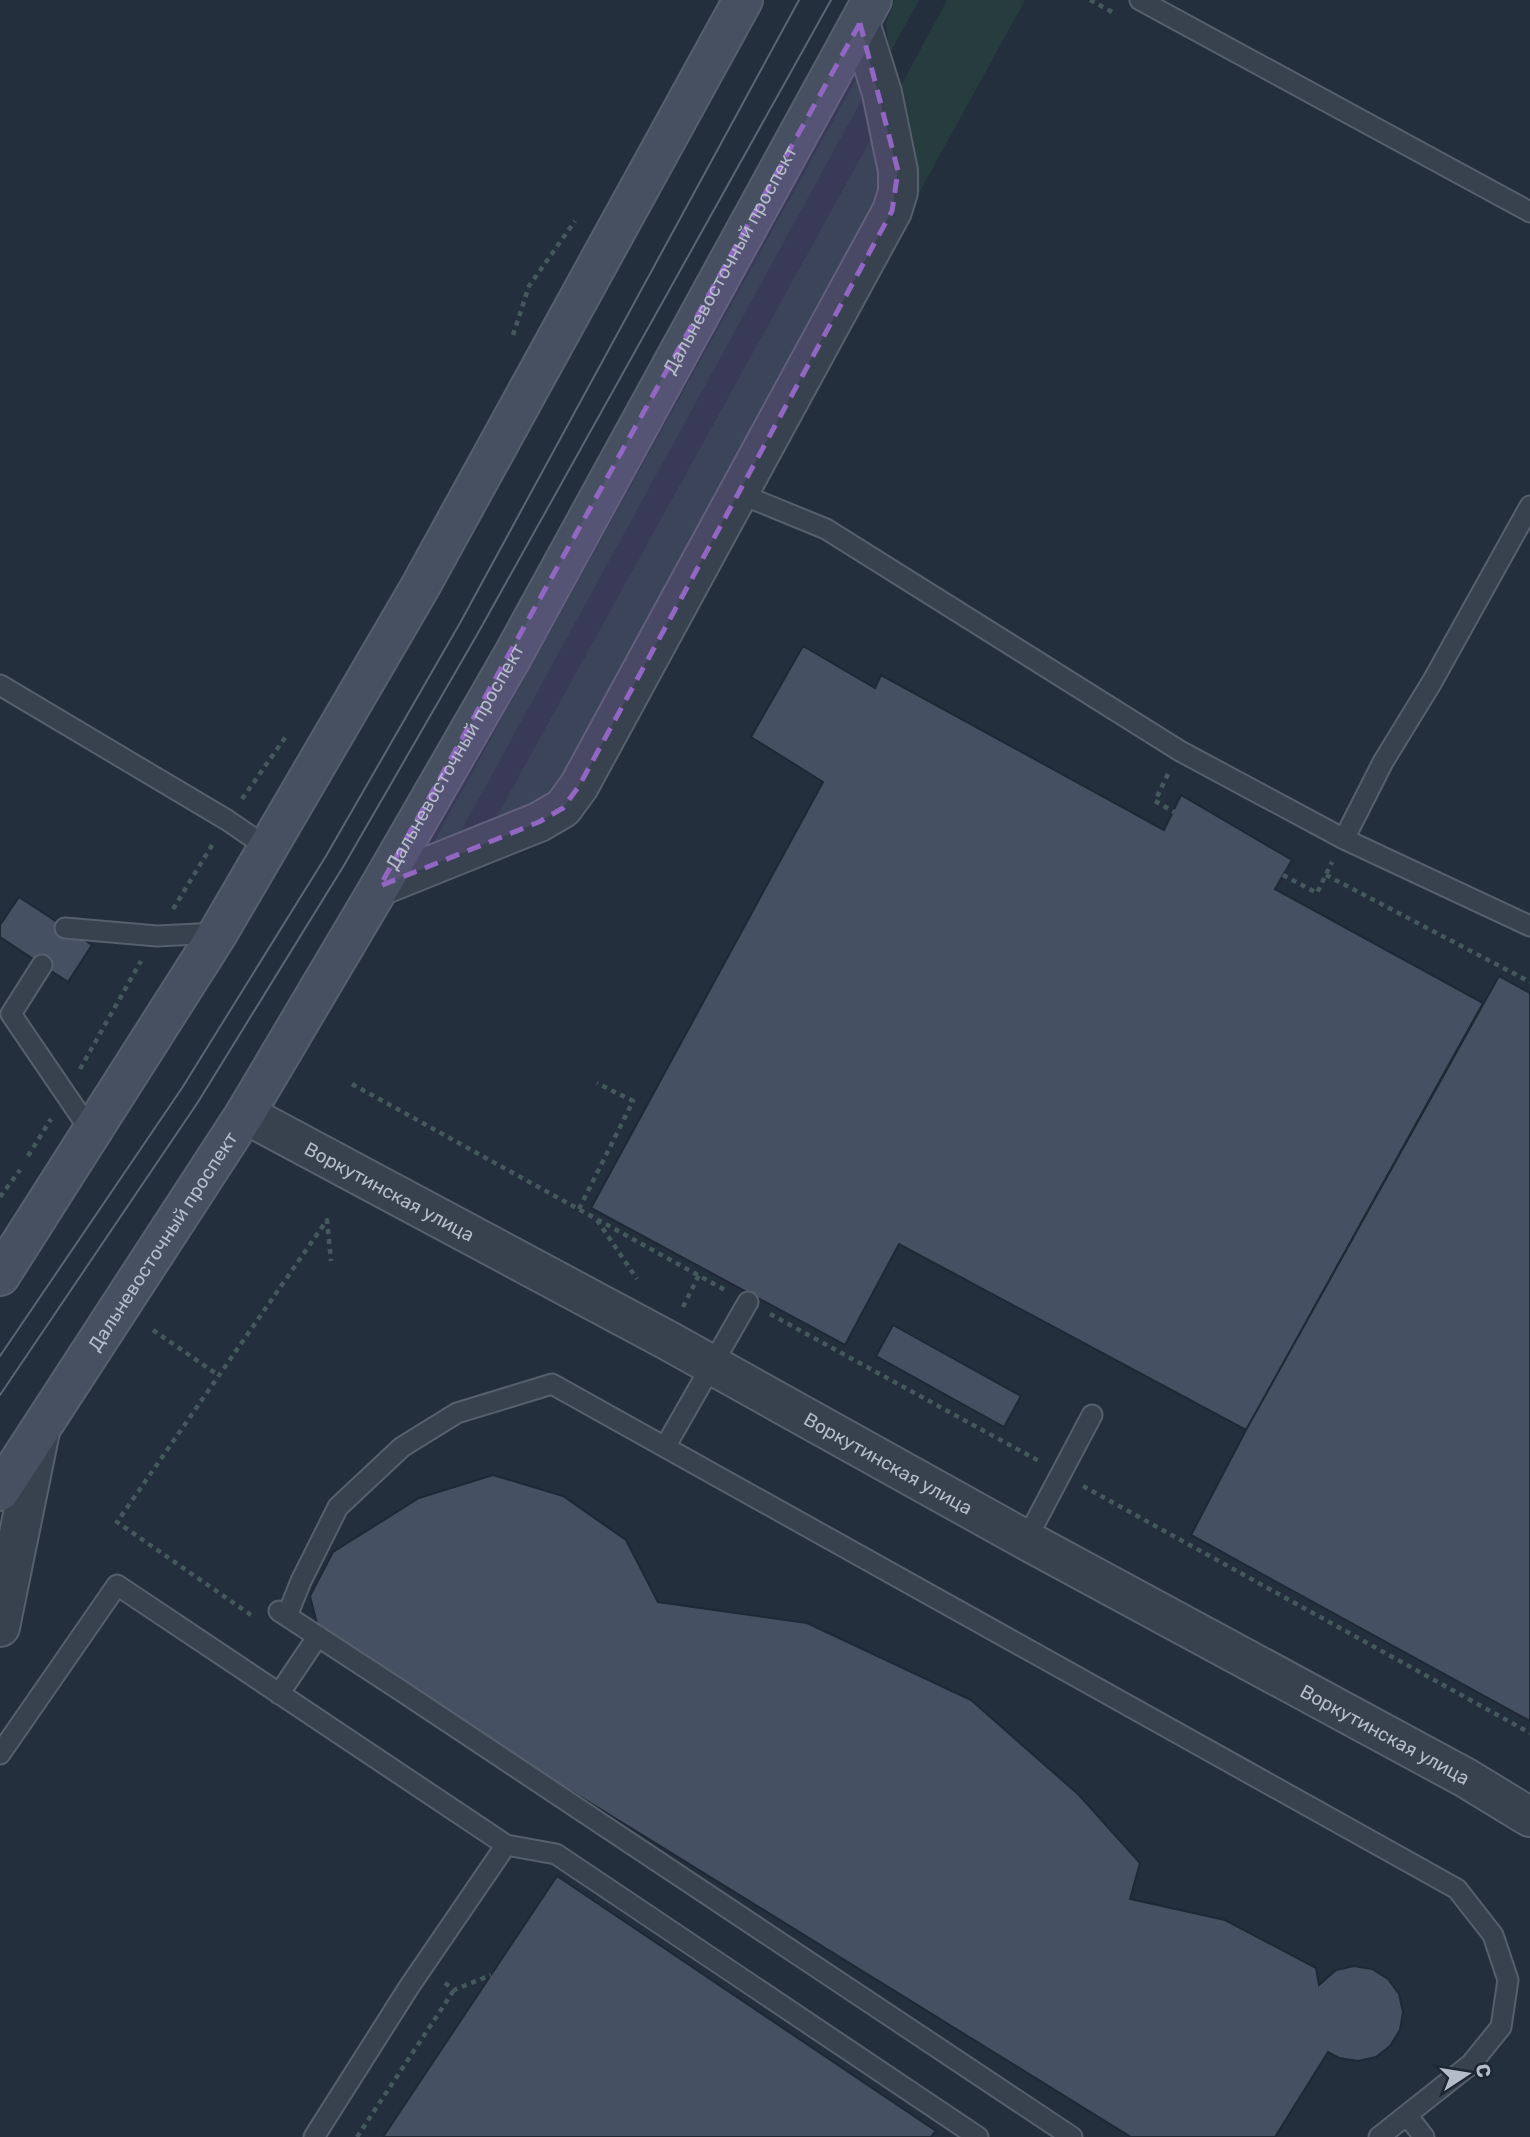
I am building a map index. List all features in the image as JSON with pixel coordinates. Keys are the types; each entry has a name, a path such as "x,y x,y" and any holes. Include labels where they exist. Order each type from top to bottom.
{"main road":[{"path":"0,1276 218,933 420,587 743,0"},
{"name":"Дальневосточный проспект","path":"0,1491 245,1114 380,887 512,657 866,12"}],"street":[{"path":"380,887 539,822 562,808 579,786 892,211 898,191 898,171 866,12"},
{"name":"Воркутинская улица","path":"245,1114 712,1365 1026,1540 1454,1771 1530,1817"},
{"path":"0,1627 40,1431"}],"lane":[{"path":"1140,0 1530,212"},
{"path":"738,493 826,529 1180,751 1344,839 1530,926"},
{"path":"1344,839 1384,762 1530,506"},
{"path":"0,685 228,820 268,848"},
{"path":"65,928 157,936 218,933"},
{"path":"42,965 11,1014 92,1133"},
{"path":"665,1447 748,1302"},
{"path":"1072,2137 283,1614 338,1507 402,1447 457,1413 552,1384 1457,1889 1493,1935 1508,1980 1501,2027 1471,2064 1379,2137"},
{"path":"1026,1540 1092,1415"},
{"path":"0,1754 117,1585 506,1845 556,1854 978,2137"},
{"path":"279,1694 318,1636"},
{"path":"314,2137 423,1966 506,1845"},
{"path":"1407,2115 1424,2137"}],"path":[{"path":"1174,812 1155,801 1180,751"},
{"path":"0,1197 66,1094 114,1007 228,820"},
{"path":"1283,875 1317,893 1344,839"},
{"path":"1326,875 1530,982"},
{"path":"352,1084 579,1209 633,1101 597,1083"},
{"path":"596,1219 642,1288"},
{"path":"283,1614 261,1621 117,1522 327,1220 331,1261"},
{"path":"682,1310 699,1275"},
{"path":"153,1330 218,1375"},
{"path":"423,1966 454,1990"},
{"path":"357,2137 454,1990 491,1975"}],"highlighted area":[{"path":"860,23 898,171 892,211 579,786 563,808 539,822 380,886"}],"green space":[{"path":"895,0 919,0 889,55 886,23"},
{"path":"947,0 1025,0 765,474 912,187 896,95"},
{"path":"863,80 866,92 459,835 432,845 855,81"},
{"path":"877,128 886,187 561,788 540,805 493,823"}],"building":[{"path":"803,646 875,688 881,675 1164,830 1181,795 1292,860 1275,889 1483,1003 1246,1430 899,1244 845,1345 591,1208 823,782 751,737"},
{"path":"19,897 92,945 68,982 0,937 0,925"},
{"path":"1499,976 1530,993 1530,1721 1191,1535 1246,1430"},
{"path":"893,1325 1021,1396 1004,1427 876,1356"},
{"path":"493,1475 563,1496 626,1540 658,1602 807,1623 971,1700 1079,1795 1140,1863 1130,1899 1225,1920 1316,1968 1319,1985 1336,1970 1354,1966 1372,1969 1388,1979 1399,1994 1403,2012 1400,2030 1390,2046 1376,2057 1358,2061 1339,2058 1328,2052 1275,2137 1131,2137 320,1636 310,1596 333,1552 419,1498"},
{"path":"557,1876 936,2131 931,2137 383,2137"}],"tram line":[{"path":"0,1356 182,1088 326,856 460,623 799,0"},
{"path":"0,1395 198,1102 343,867 478,633 831,0"}]}
